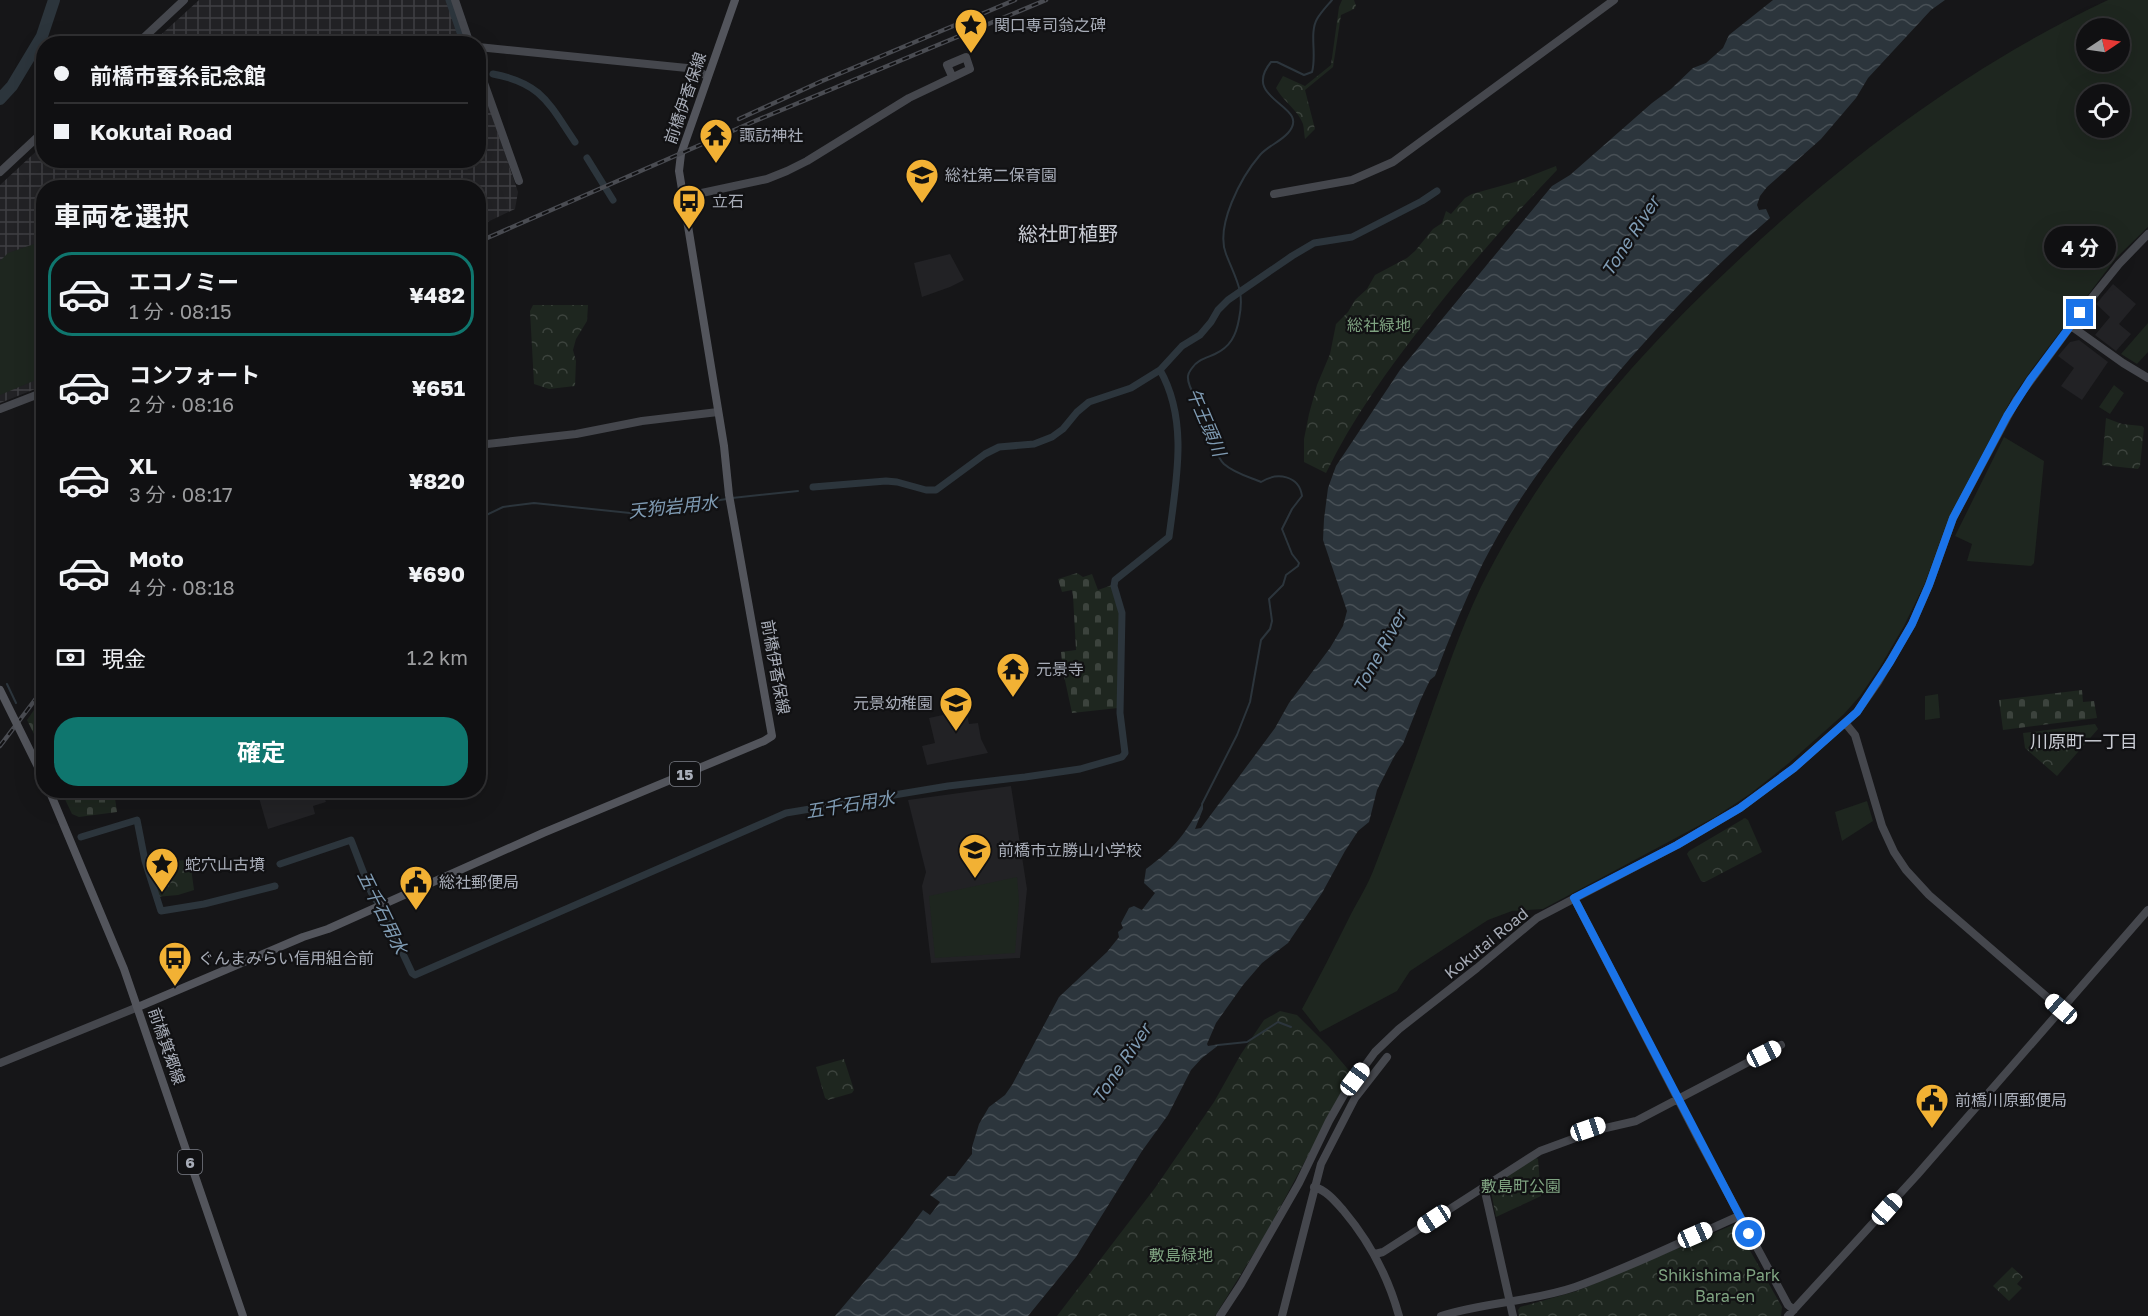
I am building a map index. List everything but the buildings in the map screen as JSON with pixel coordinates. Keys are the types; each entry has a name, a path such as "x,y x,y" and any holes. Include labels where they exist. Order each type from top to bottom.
{"main road":[{"name":"前橋伊香保線","path":"138,1007 379,905 543,832 770,737 772,731 729,495 679,162 735,0"},
{"path":"0,690 36,762"},
{"name":"前橋箕郷線","path":"52,798 88,880 138,1007 243,1316"}],"street":[{"path":"146,36 184,0"},
{"path":"455,0 468,36"},
{"path":"1274,194 1352,180 1394,162 1614,0"},
{"path":"486,48 687,68 708,76"},
{"path":"683,197 756,181 787,171 909,98 970,69 966,57 947,64 952,76"},
{"path":"486,88 519,181"},
{"path":"0,172 36,138"},
{"name":"Kokutai Road","path":"1220,1316 1299,1183 1345,1093 1375,1052 1399,1029 1537,918 1677,845 1740,808 1794,768 1846,724 1866,700 1912,624 1953,518 2007,416 2071,326 2119,264 2148,234"},
{"path":"2071,326 2148,378"},
{"path":"0,409 36,395"},
{"path":"486,444 576,434 642,421 718,412"},
{"path":"1846,724 1854,735 1882,826 1894,852 1906,870 1929,895 2061,1009"},
{"path":"1574,898 1791,1313 1917,1175 2148,910"},
{"path":"0,1063 138,1007"},
{"path":"1375,1254 1383,1252 1546,1148 1597,1130 1636,1121 1781,1045"},
{"path":"1282,1316 1321,1164 1355,1098 1387,1057"},
{"path":"1375,1254 1540,1146 1599,1125 1641,1118"},
{"path":"1314,1187 1323,1190 1341,1207 1375,1254 1390,1286 1399,1316"},
{"path":"1484,1187 1513,1316"},
{"path":"1441,1316 1464,1309 1511,1303 1575,1287 1739,1216"}],"shaded area":[{"path":"199,0 448,0 461,36 160,36"},
{"path":"486,98 518,192 515,209 486,223 486,180 36,180 36,389 0,403 0,185 36,152 36,168 486,168"},
{"path":"950,254 964,280 922,297 914,263"},
{"path":"2113,284 2136,304 2119,324 2131,334 2116,351 2095,335 2110,317 2096,304"},
{"path":"2079,340 2108,362 2082,400 2061,386 2074,368 2058,356 2070,342"},
{"name":"元景幼稚園","path":"966,710 969,724 978,723 981,739 988,753 927,765 922,746 935,743 929,718"},
{"name":"前橋市立勝山小学校","path":"1011,786 1027,889 1020,958 931,963 922,886 926,872 908,800"},
{"path":"259,798 325,798 326,802 313,806 315,814 268,829"}],"green space":[{"path":"1342,0 1354,0 1356,6 1341,15 1333,67 1305,90 1315,129 1305,139 1301,119 1276,88 1283,76 1305,86 1331,65"},
{"path":"2108,0 2148,0 2148,227 2116,258 2012,398 1948,520 1925,583 1904,626 1860,696 1844,714 1789,763 1750,794 1715,817 1543,909 1512,911 1488,920 1410,971 1397,991 1320,1032 1302,1009 1373,872 1466,621 1488,573 1512,531 1566,450 1595,411 1659,338 1771,230 1860,155 1955,86 2005,55"},
{"name":"総社緑地","path":"1556,166 1557,170 1473,263 1398,357 1359,414 1326,473 1304,462 1304,439 1309,414 1317,385 1330,354 1336,324 1367,289 1375,275 1407,258 1433,229 1442,223 1446,211 1451,214 1465,198"},
{"path":"36,243 36,380 0,395 0,261 8,253"},
{"path":"533,305 588,305 587,321 576,339 573,350 576,361 575,386 549,389 534,384 530,311"},
{"path":"2148,323 2148,352 2137,364 2121,354"},
{"path":"2114,385 2124,393 2110,414 2099,407"},
{"path":"2106,418 2144,428 2138,469 2102,465"},
{"path":"2004,437 2044,461 2034,563 2031,566 1967,561 1972,544 1955,536"},
{"path":"1077,573 1083,577 1092,574 1098,590 1112,585 1121,614 1118,708 1072,713 1061,652 1076,650 1073,596 1072,590 1062,592 1058,579"},
{"path":"2082,690 2083,702 2094,701 2097,718 2003,730 1999,700"},
{"path":"1938,694 1940,718 1925,720 1925,696"},
{"path":"36,707 36,738 27,720"},
{"path":"2095,724 2098,729 2057,776 2025,748 2023,733"},
{"path":"64,798 115,798 117,812 79,817 72,814"},
{"path":"1867,801 1873,821 1842,841 1835,812"},
{"path":"1745,818 1762,852 1705,882 1701,881 1687,854 1689,851"},
{"path":"190,860 194,890 178,895 156,897 153,867 169,861"},
{"path":"1017,877 1019,901 1015,953 935,958 929,896"},
{"name":"敷島緑地","path":"1280,1011 1297,1015 1352,1074 1264,1237 1215,1316 1057,1316 1155,1188 1214,1102 1241,1054 1264,1020"},
{"path":"844,1059 854,1090 852,1093 828,1100 825,1098 816,1067"},
{"name":"敷島町公園","path":"1535,1157 1538,1159 1541,1196 1496,1217 1490,1186"},
{"name":"Shikishima Park","path":"1735,1224 1782,1307 1781,1316 1519,1316 1520,1307 1577,1291"},
{"path":"2012,1267 2023,1277 2017,1284 2022,1288 2009,1301 1993,1286"}],"water":[{"name":"Tone River","path":"1773,0 1945,0 1931,10 1868,78 1856,98 1821,139 1767,187 1757,205 1759,210 1766,209 1770,218 1705,279 1644,343 1588,408 1539,472 1483,563 1435,676 1430,680 1403,744 1377,790 1369,822 1358,831 1322,893 1288,943 1262,963 1216,1023 1207,1044 1208,1046 1220,1044 1191,1070 1168,1115 1142,1151 1076,1257 1028,1316 835,1316 923,1210 930,1215 940,1202 930,1195 948,1176 955,1176 972,1154 979,1124 989,1107 1005,1095 1012,1085 1059,997 1107,952 1119,937 1118,932 1123,928 1121,923 1129,908 1134,906 1142,910 1155,893 1144,883 1146,869 1179,839 1203,802 1203,809 1195,829 1201,828 1275,728 1289,703 1330,648 1343,626 1347,611 1323,540 1328,488 1336,466 1400,370 1552,186 1570,175 1693,68 1706,63 1723,48 1729,35"}],"waterway":[{"path":"42,36 54,0"},
{"path":"449,0 461,36"},
{"name":"午王頭川","path":"1202,804 1237,735 1250,702 1261,640 1270,629 1272,621 1269,599 1283,585 1286,575 1299,563 1292,554 1282,529 1292,509 1302,496 1297,484 1286,477 1274,477 1261,482 1224,464 1216,451 1201,408 1190,386 1188,375 1196,363 1225,348 1234,336 1241,301 1224,243 1227,216 1238,189 1253,164 1263,152 1288,133 1293,124 1291,116 1264,86 1264,75 1271,62 1277,62 1304,75 1312,72 1315,25 1320,14 1332,0"},
{"path":"0,99 12,86 36,46"},
{"path":"493,74 510,78 534,89 551,106 575,142"},
{"path":"587,158 613,200"},
{"path":"813,487 886,481 936,490 985,454 999,447 1034,444 1052,437 1089,402 1131,388 1160,370 1182,346 1200,335 1228,300 1292,256 1314,243 1352,237 1437,191"},
{"name":"五千石用水","path":"280,864 351,840 371,892 415,975 786,813 948,786 1080,769 1122,757 1125,753 1120,713 1122,613 1114,586 1115,580 1169,537 1177,473 1175,410 1160,370"},
{"name":"天狗岩用水","path":"732,498 798,491"},
{"name":"天狗岩用水","path":"486,515 503,507 534,503 630,513 727,499"},
{"path":"7,684 16,703"},
{"name":"五千石用水","path":"81,837 137,820 145,861 161,911 204,904 275,886"},
{"path":"1218,1045 1247,1042 1278,1022 1291,1027"}],"railway":[{"path":"739,119 822,81 1015,0"},
{"path":"486,239 755,121 1046,0"},
{"path":"0,746 36,699"}],"place":[{"name":"関口専司翁之碑","path":"971,54"},
{"name":"諏訪神社","path":"716,164"},
{"name":"総社第二保育園","path":"922,204"},
{"name":"立石","path":"689,230"},
{"name":"元景寺","path":"1013,698"},
{"name":"元景幼稚園","path":"956,732"},
{"name":"前橋市立勝山小学校","path":"975,879"},
{"name":"蛇穴山古墳","path":"162,893"},
{"name":"総社郵便局","path":"416,911"},
{"name":"ぐんまみらい信用組合前","path":"175,987"},
{"name":"前橋川原郵便局","path":"1932,1129"}],"district":[{"name":"総社町植野","path":"1068,233"},
{"name":"川原町一丁目","path":"2084,741"}],"route":[{"path":"1749,1234 1574,898 1677,845 1740,808 1814,752 1857,712 1912,624 1953,518 2007,416 2030,380 2080,313"}],"park label":[{"name":"Bara-en","path":"1725,1296"}]}
